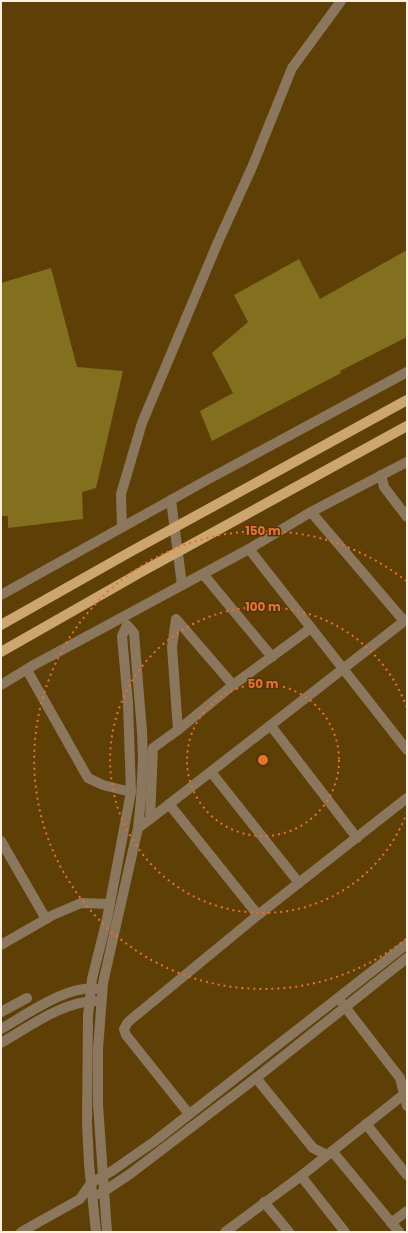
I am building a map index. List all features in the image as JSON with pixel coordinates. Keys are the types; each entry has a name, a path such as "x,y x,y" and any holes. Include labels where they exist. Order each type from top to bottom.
{"main road":[{"path":"1,625 130,552 407,400"},
{"path":"1,652 177,552 407,426"}],"street":[{"path":"122,527 121,494 142,423 218,242 253,165 292,68 341,1"},
{"path":"1,595 171,500 407,372"},
{"path":"1,685 27,670 127,620 182,585 249,549 311,512 407,462"},
{"path":"381,475 384,487 407,517"},
{"path":"171,500 182,585"},
{"path":"138,828 406,620 311,512"},
{"path":"249,549 310,628 406,746"},
{"path":"203,574 272,658"},
{"path":"178,730 172,647 176,619 233,685"},
{"path":"96,1232 92,1198 87,1116 89,1001 110,904 131,792 128,704 122,636 127,620"},
{"path":"107,1232 98,1105 98,1049 102,990 138,828 142,772 142,732 134,633 127,620"},
{"path":"150,819 153,748 178,730 233,685 272,658 310,628"},
{"path":"27,670 88,778 103,785 131,792"},
{"path":"271,726 357,838"},
{"path":"211,772 299,883"},
{"path":"189,1114 126,1035 124,1029 128,1022 258,915 407,798"},
{"path":"169,804 258,915"},
{"path":"1,841 46,919"},
{"path":"1,945 46,919 81,902 110,904"},
{"path":"80,1199 91,1183 155,1141 407,944"},
{"path":"21,1232 80,1199 92,1198 104,1192 130,1174 256,1078 407,958"},
{"path":"1,1029 66,993 91,988 102,990"},
{"path":"1,1012 27,998"},
{"path":"338,998 346,1006 400,1078 405,1093 407,1106"},
{"path":"1,1043 61,1008 89,1001 102,1002"},
{"path":"256,1078 313,1148 330,1153 399,1232"},
{"path":"232,1230 264,1202 301,1176 405,1093"},
{"path":"366,1124 407,1175"},
{"path":"301,1176 345,1232"},
{"path":"264,1202 289,1232"},
{"path":"391,1223 407,1211"}],"building":[{"path":"407,250 407,337 340,371 341,373 212,441 200,411 233,393 212,353 248,322 234,295 299,259 320,299"},
{"path":"51,268 77,367 123,371 96,488 82,492 83,519 8,528 8,516 1,516 1,283"}]}
